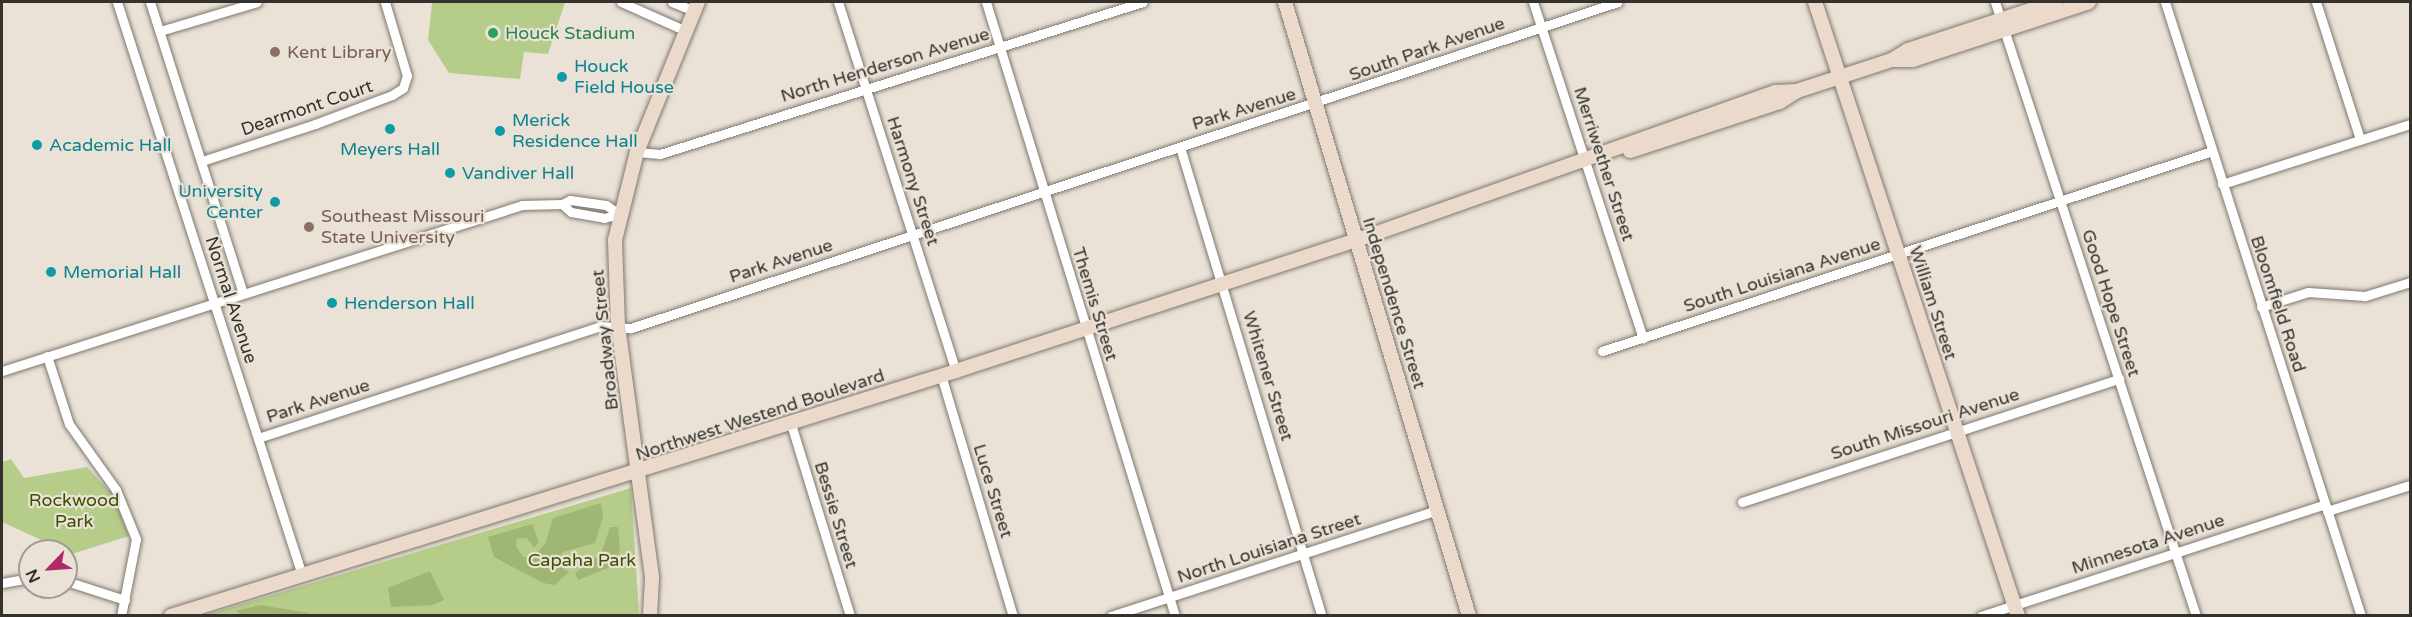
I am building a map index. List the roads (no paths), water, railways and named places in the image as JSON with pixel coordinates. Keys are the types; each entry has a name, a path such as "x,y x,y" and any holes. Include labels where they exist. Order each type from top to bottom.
{"street":[{"name":"Normal Avenue","path":"117,2 302,575"},
{"name":"Normal Avenue","path":"150,2 243,294"},
{"path":"160,32 257,2"},
{"name":"Dearmont Court","path":"202,161 315,124 403,88 407,76 385,2"},
{"path":"621,2 686,31"},
{"path":"672,2 696,6"},
{"name":"Harmony Street","path":"838,2 956,371"},
{"name":"Themis Street","path":"986,2 1042,191 1175,615"},
{"name":"North Henderson Avenue","path":"637,152 660,154 1143,2"},
{"name":"Independence Street","path":"1285,2 1469,615"},
{"name":"Merriwether Street","path":"1533,2 1643,338"},
{"name":"South Park Avenue","path":"1315,105 1541,26 1618,2"},
{"name":"William Street","path":"1815,2 2016,610"},
{"name":"Good Hope Street","path":"1995,2 2196,615"},
{"path":"2003,25 2055,2"},
{"path":"2003,25 2089,2"},
{"name":"Bloomfield Road","path":"2165,2 2361,615"},
{"path":"2316,2 2360,139"},
{"name":"Broadway Street","path":"650,615 652,577 640,472 618,327 614,265 620,214 637,152 696,6"},
{"name":"Northwest Westend Boulevard","path":"171,615 640,472 956,371 1357,240 1585,161 1602,161 1780,102 1797,91 1892,60 1908,50 2003,25"},
{"name":"Park Avenue","path":"258,438 600,326 631,328 1042,191 1315,105"},
{"path":"2222,184 2410,124"},
{"name":"Whitener Street","path":"1180,147 1322,615"},
{"name":"South Louisiana Avenue","path":"1602,351 2212,151"},
{"path":"2,371 522,205 562,204 571,212 604,218 620,214"},
{"path":"2261,307 2308,292 2365,296 2410,282"},
{"path":"47,356 69,424 116,490 136,539 121,615"},
{"name":"Luce Street","path":"941,375 1013,615"},
{"name":"South Missouri Avenue","path":"1742,502 2119,379"},
{"name":"Bessie Street","path":"791,424 850,615"},
{"name":"Minnesota Avenue","path":"1981,615 2016,610 2176,553 2326,507 2410,485"},
{"name":"North Louisiana Street","path":"1111,615 1304,556 1437,510"},
{"path":"2,583 18,580"},
{"path":"78,585 125,600"}],"place":[{"name":"Houck Stadium","path":"493,33"},
{"name":"Kent Library","path":"275,52"},
{"name":"Houck Field House","path":"562,77"},
{"name":"Meyers Hall","path":"390,129"},
{"name":"Merick Residence Hall","path":"500,131"},
{"name":"Academic Hall","path":"37,145"},
{"name":"Vandiver Hall","path":"450,173"},
{"name":"University Center","path":"275,202"},
{"name":"Southeast Missouri State University","path":"309,227"},
{"name":"Memorial Hall","path":"51,272"},
{"name":"Henderson Hall","path":"332,303"}],"park label":[{"name":"Rockwood Park","path":"74,511"},
{"name":"Capaha Park","path":"582,560"}]}
